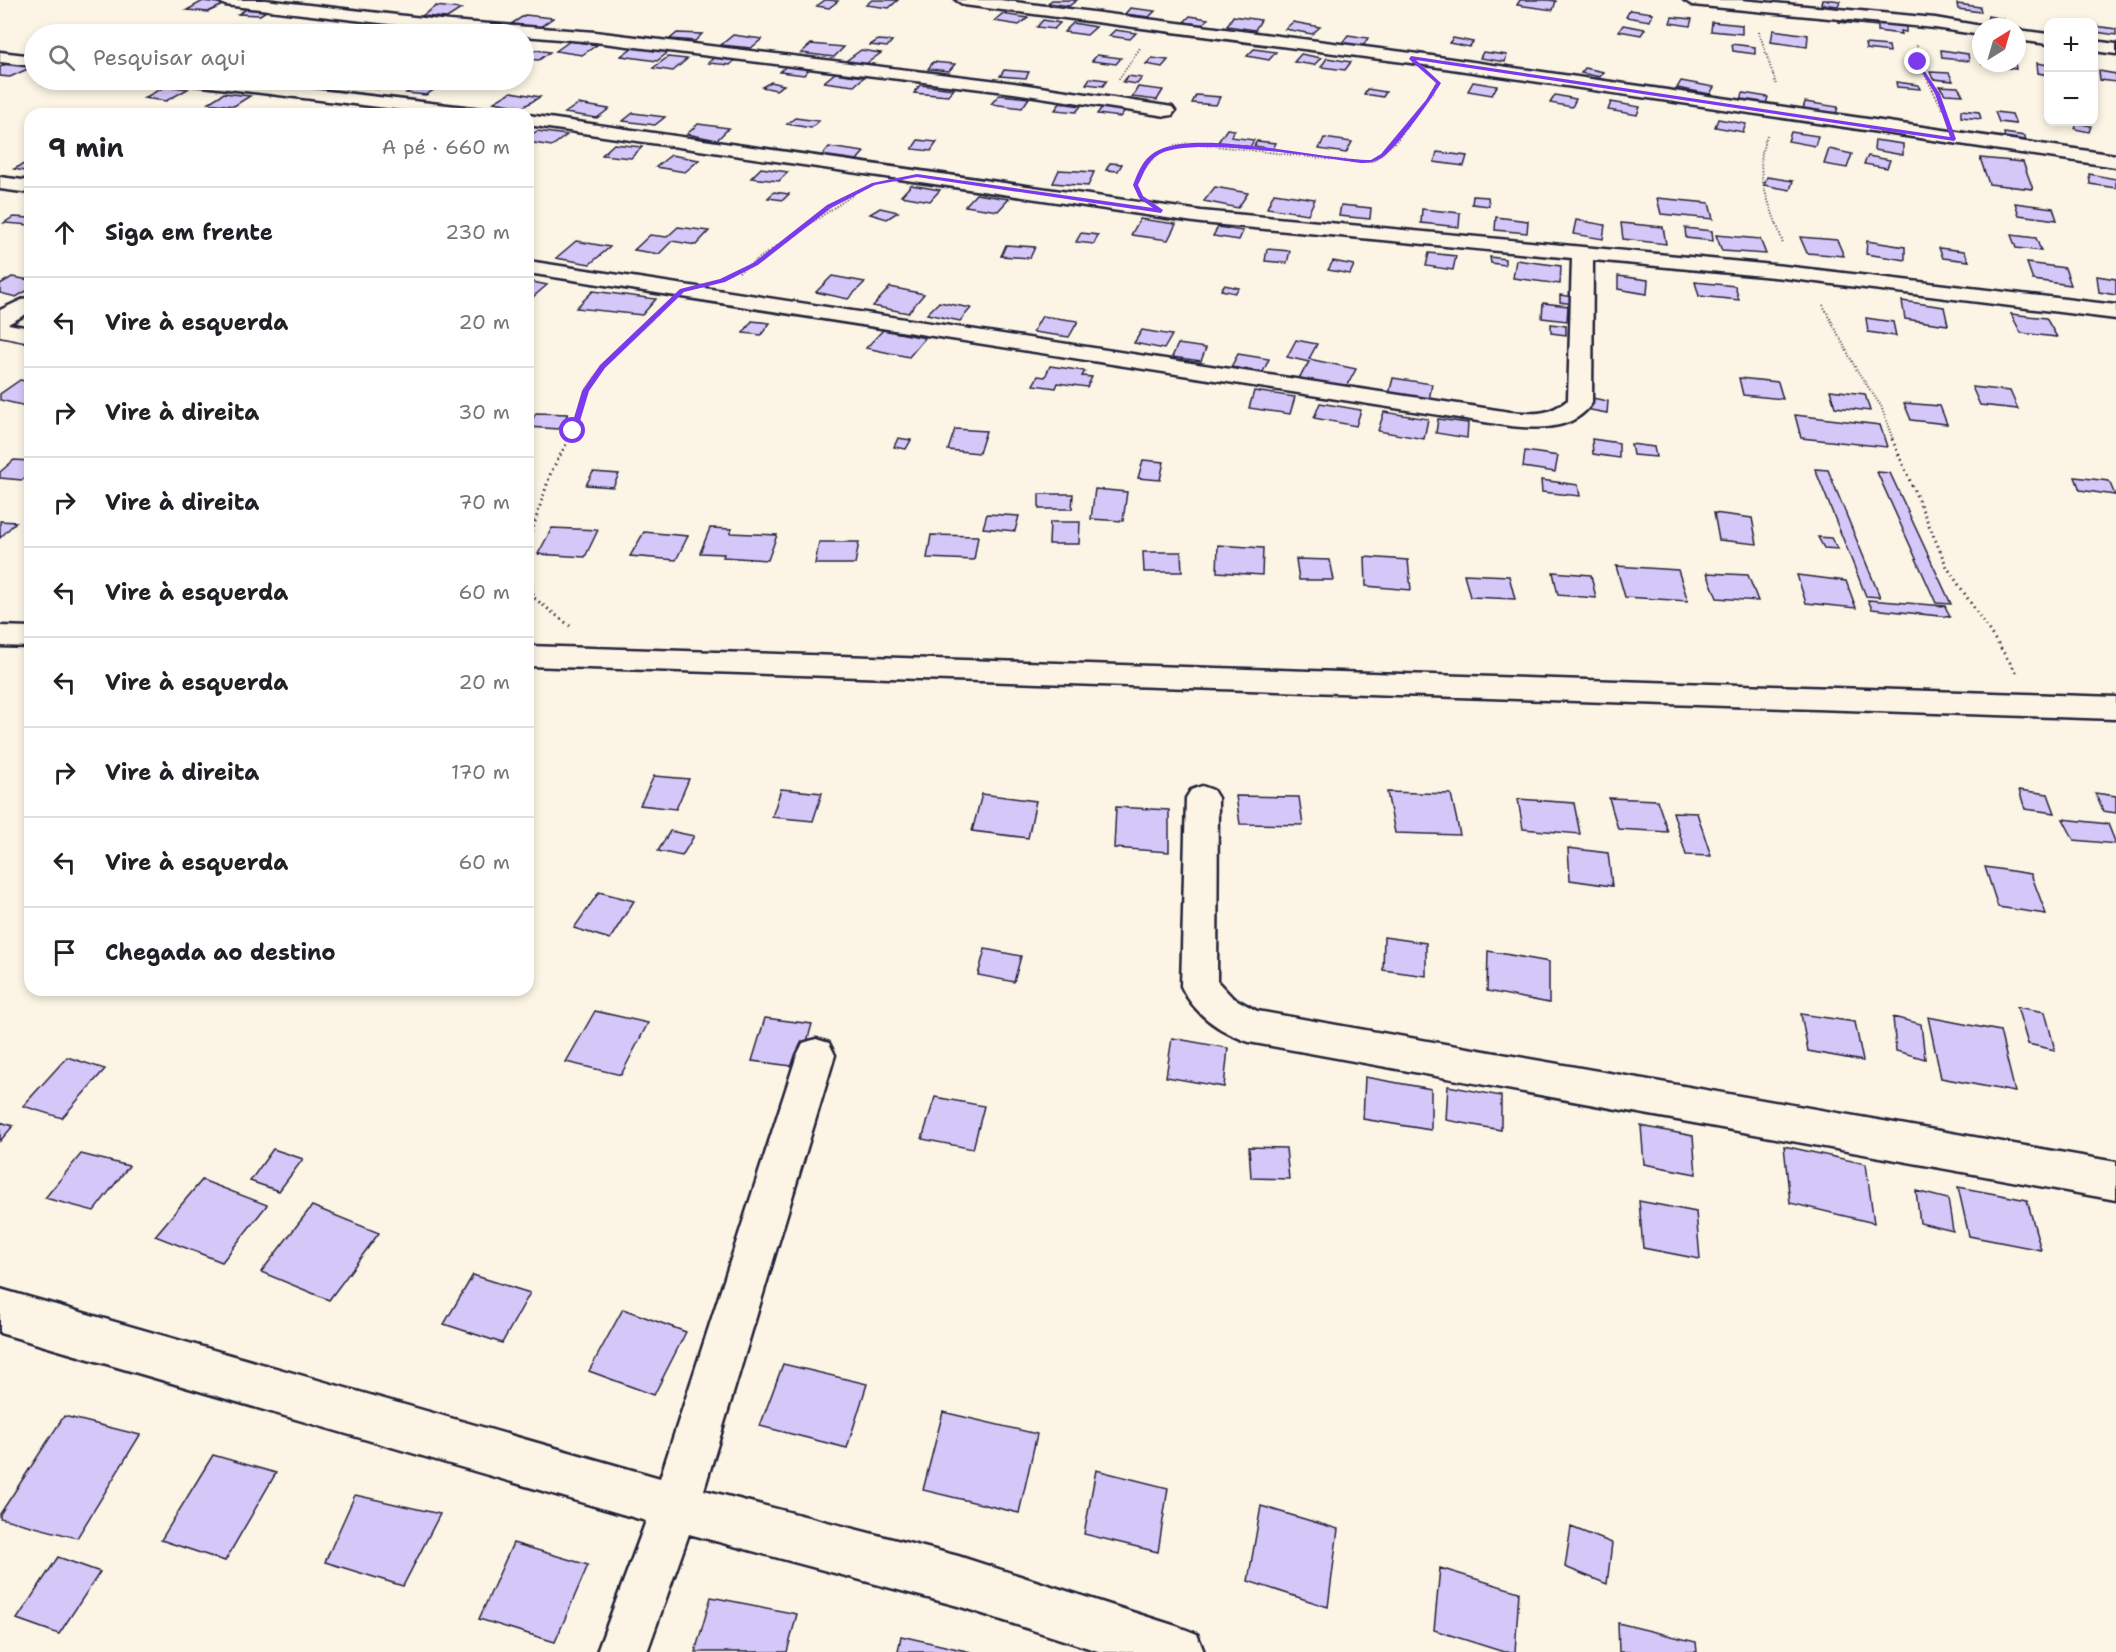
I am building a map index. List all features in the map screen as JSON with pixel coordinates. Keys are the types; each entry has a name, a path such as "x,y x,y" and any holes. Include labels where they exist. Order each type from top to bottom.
{"street":[{"path":"225,0 448,24"},
{"path":"964,0 1411,58 2116,161"},
{"path":"1692,0 1935,23 1972,29"},
{"path":"392,19 417,5"},
{"path":"534,32 1014,88 1166,111"},
{"path":"2026,36 2044,38"},
{"path":"2098,47 2116,49"},
{"path":"0,57 24,60"},
{"path":"279,90 431,108"},
{"path":"534,121 1200,217 1796,274 2116,312"},
{"path":"0,183 24,186"},
{"path":"534,268 1510,419 1548,422 1563,417 1580,404 1583,254"},
{"path":"0,320 24,306"},
{"path":"0,328 24,334"},
{"path":"0,636 24,637"},
{"path":"534,656 2116,708"},
{"path":"1202,798 1199,986 1219,1008 1249,1026 2116,1181"},
{"path":"622,1652 675,1506 816,1055"},
{"path":"0,1311 675,1506 958,1581 1179,1652"}],"path":[{"path":"1817,11 1774,23 1758,33 1782,98 1778,113 1759,150 1761,182 1779,223 1785,252 1796,274 1824,306 1856,369 1881,406 1898,455 1947,567 2039,706"},
{"path":"1935,23 1916,36 1918,62 1938,94 1954,139"},
{"path":"1098,100 1109,95 1123,70 1151,35 1204,31"},
{"path":"1161,211 1141,197 1136,185 1145,163 1157,153 1171,147 1208,144 1361,161 1372,161 1383,155 1428,101 1438,83 1411,58"},
{"path":"534,524 551,472 573,431 586,391 602,367 682,290 723,281 755,264 829,207 856,193"},
{"path":"534,598 610,659"}],"building":[{"path":"825,0 838,1 829,8 817,6"},
{"path":"872,0 898,0 889,8 866,5"},
{"path":"1052,0 1077,0 1069,6 1048,3"},
{"path":"1520,0 1556,1 1553,10 1517,5"},
{"path":"1822,0 1840,1 1838,6 1821,4"},
{"path":"203,1 225,4 208,12 187,10"},
{"path":"1957,4 1980,7 1981,12 1958,9"},
{"path":"436,6 461,9 447,18 422,16"},
{"path":"250,7 271,8 260,15 238,14"},
{"path":"1130,8 1155,11 1149,17 1125,14"},
{"path":"1630,10 1653,13 1650,21 1626,17"},
{"path":"1002,14 1028,18 1019,25 994,21"},
{"path":"525,15 553,18 540,27 534,26 534,24 511,24"},
{"path":"1190,16 1208,19 1202,25 1184,22"},
{"path":"1233,16 1261,20 1255,30 1227,26"},
{"path":"1672,17 1692,19 1690,26 1670,23"},
{"path":"1840,18 1906,26 1906,32 1900,31 1901,34 1878,31 1878,26 1839,22"},
{"path":"1043,20 1060,23 1054,29 1037,27"},
{"path":"1293,22 1320,27 1312,34 1285,29"},
{"path":"1712,22 1742,25 1742,34 1711,31"},
{"path":"1073,23 1096,27 1087,35 1064,32"},
{"path":"1623,25 1645,29 1641,35 1619,31"},
{"path":"2098,26 2116,29 2116,35 2098,32"},
{"path":"1115,30 1136,33 1130,39 1109,36"},
{"path":"1773,30 1808,35 1807,47 1771,42"},
{"path":"677,33 702,34 695,41 670,39"},
{"path":"733,35 762,39 751,48 721,45"},
{"path":"1348,35 1368,38 1363,46 1342,43"},
{"path":"1453,38 1473,42 1469,47 1449,43"},
{"path":"878,40 892,41 887,47 870,45"},
{"path":"570,41 597,45 582,55 556,51"},
{"path":"811,44 844,47 834,57 801,53"},
{"path":"1732,44 1755,47 1755,54 1733,51"},
{"path":"1865,44 1889,46 1890,52 1866,49"},
{"path":"636,45 671,50 657,61 621,56"},
{"path":"1254,49 1276,52 1269,60 1247,56"},
{"path":"861,50 881,53 863,66 843,63"},
{"path":"1941,50 1968,54 1969,61 1942,58"},
{"path":"534,52 550,52 539,60 534,60"},
{"path":"1483,52 1507,55 1505,62 1480,58"},
{"path":"1301,54 1321,58 1314,65 1294,62"},
{"path":"1097,55 1121,58 1116,64 1092,61"},
{"path":"716,56 737,58 730,65 708,63"},
{"path":"668,57 687,59 673,71 653,68"},
{"path":"1152,58 1168,60 1162,67 1146,64"},
{"path":"1327,58 1351,62 1345,70 1321,67"},
{"path":"933,62 955,64 949,71 928,69"},
{"path":"8,63 24,66 24,71 10,77 0,76 0,67"},
{"path":"2037,63 2044,64 2044,74 2038,73"},
{"path":"788,64 811,67 804,75 780,72"},
{"path":"1585,68 1604,72 1600,77 1581,73"},
{"path":"1004,70 1029,72 1026,78 1000,76"},
{"path":"2099,71 2116,74 2116,82 2100,80"},
{"path":"1930,72 1949,73 1953,81 1933,79"},
{"path":"835,73 864,77 854,86 824,82"},
{"path":"1128,76 1142,78 1137,84 1123,82"},
{"path":"1090,78 1107,80 1103,86 1086,84"},
{"path":"1681,81 1714,87 1710,94 1677,88"},
{"path":"771,82 784,85 776,90 762,87"},
{"path":"1473,82 1497,86 1492,95 1468,91"},
{"path":"1896,82 1918,85 1920,89 1897,87"},
{"path":"920,85 954,89 948,96 914,93"},
{"path":"1939,86 1958,87 1963,95 1945,94"},
{"path":"1138,87 1163,90 1157,100 1132,97"},
{"path":"1367,89 1386,92 1383,97 1364,94"},
{"path":"159,90 186,90 166,101 144,98"},
{"path":"410,90 434,90 426,95 406,93"},
{"path":"511,92 540,97 523,107 494,102"},
{"path":"224,93 250,96 234,106 208,103"},
{"path":"1743,93 1768,97 1766,104 1741,100"},
{"path":"999,95 1029,98 1022,108 991,104"},
{"path":"1196,95 1220,97 1216,105 1192,103"},
{"path":"1555,95 1576,99 1572,107 1550,103"},
{"path":"1611,102 1640,107 1637,115 1608,110"},
{"path":"1805,102 1838,107 1836,114 1803,109"},
{"path":"1060,103 1081,106 1076,112 1055,110"},
{"path":"578,104 609,109 597,118 565,113"},
{"path":"1103,106 1126,109 1120,117 1097,114"},
{"path":"1961,110 1979,112 1981,119 1961,117"},
{"path":"1995,112 2012,114 2016,124 1999,122"},
{"path":"633,113 665,117 655,125 623,121"},
{"path":"795,118 819,121 811,128 787,124"},
{"path":"1718,119 1746,124 1743,132 1715,127"},
{"path":"698,124 729,128 717,140 687,134"},
{"path":"2076,126 2091,126 2089,132 2075,129"},
{"path":"1227,129 1235,130 1231,137 1254,140 1250,147 1218,142"},
{"path":"537,131 567,135 552,146 534,143 534,133"},
{"path":"1791,132 1818,136 1815,146 1788,141"},
{"path":"2004,133 2025,136 2026,143 2005,141"},
{"path":"1324,138 1352,142 1346,153 1319,149"},
{"path":"918,140 937,142 931,151 912,149"},
{"path":"1875,140 1903,144 1903,155 1874,150"},
{"path":"1257,141 1276,143 1273,149 1254,146"},
{"path":"614,144 642,147 631,158 602,155"},
{"path":"829,147 864,152 856,161 821,157"},
{"path":"1829,149 1852,154 1847,168 1824,164"},
{"path":"1437,152 1467,156 1464,166 1434,162"},
{"path":"671,155 699,160 685,172 656,167"},
{"path":"1868,156 1890,160 1887,168 1864,164"},
{"path":"1980,158 2023,162 2033,189 1989,184"},
{"path":"1110,163 1122,164 1118,171 1106,170"},
{"path":"24,164 24,171 14,169"},
{"path":"761,168 788,172 779,181 751,178"},
{"path":"1059,170 1094,172 1088,186 1053,183"},
{"path":"2089,174 2116,179 2116,188 2090,184"},
{"path":"1767,177 1793,181 1790,190 1764,185"},
{"path":"911,185 940,190 930,201 901,196"},
{"path":"1215,187 1248,193 1238,208 1204,201"},
{"path":"774,192 789,194 783,200 768,198"},
{"path":"1274,193 1315,199 1308,214 1267,208"},
{"path":"976,194 1009,199 998,211 965,206"},
{"path":"1473,196 1488,197 1489,206 1472,204"},
{"path":"1657,198 1709,203 1713,219 1661,214"},
{"path":"2015,203 2053,208 2057,220 2019,215"},
{"path":"1341,205 1371,208 1370,219 1339,216"},
{"path":"880,208 898,212 887,219 870,214"},
{"path":"1422,209 1460,213 1459,227 1421,223"},
{"path":"13,217 24,218 24,225 4,223"},
{"path":"1496,217 1528,221 1527,233 1495,230"},
{"path":"1140,219 1176,224 1168,240 1131,235"},
{"path":"1576,220 1605,225 1603,239 1573,234"},
{"path":"1621,223 1663,227 1666,244 1623,239"},
{"path":"678,227 709,231 696,245 672,241 659,254 634,250 650,235 667,237"},
{"path":"1218,227 1243,231 1239,240 1213,236"},
{"path":"1685,228 1712,231 1713,241 1686,238"},
{"path":"1081,233 1098,235 1094,244 1076,242"},
{"path":"1716,235 1760,239 1766,254 1722,251"},
{"path":"2011,235 2036,238 2041,251 2016,248"},
{"path":"1800,237 1837,240 1844,256 1807,253"},
{"path":"576,241 610,247 590,264 556,258"},
{"path":"1867,241 1905,247 1905,260 1866,254"},
{"path":"1006,245 1035,247 1030,258 1001,256"},
{"path":"1939,248 1964,251 1969,261 1943,258"},
{"path":"1267,249 1290,251 1287,263 1265,261"},
{"path":"1429,253 1456,256 1453,270 1426,266"},
{"path":"1490,257 1505,259 1505,265 1491,263"},
{"path":"1516,260 1561,266 1560,284 1513,278"},
{"path":"1333,261 1354,265 1350,274 1328,270"},
{"path":"2027,263 2065,268 2071,285 2033,280"},
{"path":"832,276 865,282 848,299 816,292"},
{"path":"1618,276 1648,280 1647,294 1618,289"},
{"path":"2097,276 2116,279 2116,295 2099,292"},
{"path":"12,277 24,279 24,292 16,297 0,293 0,284"},
{"path":"534,282 547,285 534,296"},
{"path":"1695,282 1735,286 1739,300 1699,296"},
{"path":"1224,285 1239,288 1235,293 1221,290"},
{"path":"890,287 924,294 908,313 873,306"},
{"path":"593,291 656,299 642,315 576,308"},
{"path":"1560,295 1573,297 1573,304 1560,302"},
{"path":"1902,301 1944,307 1948,325 1905,319"},
{"path":"939,302 971,308 960,321 927,314"},
{"path":"1543,303 1568,306 1567,321 1542,318"},
{"path":"2011,314 2046,318 2057,337 2021,333"},
{"path":"1042,316 1078,321 1069,337 1033,332"},
{"path":"1866,318 1893,322 1896,336 1868,332"},
{"path":"752,321 770,323 761,335 743,333"},
{"path":"1551,324 1566,326 1566,335 1551,333"},
{"path":"883,330 925,338 909,357 866,348"},
{"path":"1142,330 1172,335 1164,349 1134,343"},
{"path":"1296,340 1317,344 1309,359 1356,369 1346,388 1299,378 1309,362 1287,357"},
{"path":"1178,344 1206,348 1201,361 1172,357"},
{"path":"1238,354 1269,359 1263,372 1231,367"},
{"path":"1050,366 1085,371 1082,376 1092,377 1087,387 1058,383 1056,388 1033,385 1038,376 1045,377"},
{"path":"1393,378 1432,384 1429,400 1389,394"},
{"path":"1739,378 1778,382 1783,399 1743,395"},
{"path":"20,380 24,381 24,406 0,400 0,394"},
{"path":"1972,387 2010,391 2018,409 1980,405"},
{"path":"1830,390 1865,394 1870,411 1835,407"},
{"path":"1254,391 1295,397 1290,414 1249,408"},
{"path":"1587,397 1608,401 1607,413 1585,409"},
{"path":"1320,403 1361,410 1356,426 1314,418"},
{"path":"1904,403 1940,406 1947,424 1911,420"},
{"path":"1384,412 1428,419 1424,439 1378,431"},
{"path":"536,413 568,414 559,429 534,427"},
{"path":"1795,415 1880,425 1887,447 1801,438"},
{"path":"1438,419 1468,423 1467,438 1436,433"},
{"path":"955,429 986,431 979,453 948,450"},
{"path":"898,438 911,440 906,449 894,447"},
{"path":"1592,439 1619,443 1619,458 1593,454"},
{"path":"1631,444 1654,447 1656,457 1633,455"},
{"path":"1525,451 1558,456 1555,472 1523,467"},
{"path":"14,460 24,461 24,478 22,480 0,478 0,472"},
{"path":"1143,460 1164,462 1160,480 1138,478"},
{"path":"1815,469 1828,470 1880,597 1866,596"},
{"path":"593,472 619,474 613,487 586,485"},
{"path":"1877,472 1890,473 1951,604 1936,603"},
{"path":"2075,477 2109,481 2115,495 2080,490"},
{"path":"1541,480 1578,485 1580,496 1542,492"},
{"path":"1095,489 1127,492 1123,521 1091,519"},
{"path":"1039,494 1073,494 1072,509 1039,509"},
{"path":"1714,513 1752,518 1757,544 1719,540"},
{"path":"987,514 1019,516 1015,531 983,528"},
{"path":"0,521 16,522 0,538"},
{"path":"1050,522 1080,522 1079,544 1049,544"},
{"path":"552,528 598,530 585,557 538,554"},
{"path":"710,528 732,529 730,533 777,535 768,560 723,557 724,554 700,553"},
{"path":"644,532 688,536 676,560 630,556"},
{"path":"931,535 978,536 974,560 927,558"},
{"path":"1818,537 1831,538 1838,549 1824,548"},
{"path":"819,542 859,542 855,564 815,564"},
{"path":"1218,545 1263,548 1262,575 1217,572"},
{"path":"1143,552 1181,552 1182,572 1144,572"},
{"path":"1365,557 1408,560 1411,590 1366,586"},
{"path":"1296,559 1330,560 1334,580 1299,580"},
{"path":"1616,566 1678,570 1688,601 1625,597"},
{"path":"1553,572 1591,575 1596,598 1558,595"},
{"path":"1707,573 1748,575 1758,601 1717,598"},
{"path":"1464,574 1509,576 1515,599 1470,597"},
{"path":"1797,575 1846,581 1856,608 1806,603"},
{"path":"1868,600 1945,606 1950,617 1872,609"},
{"path":"654,776 689,779 676,809 640,805"},
{"path":"781,789 822,793 813,821 772,817"},
{"path":"2019,790 2048,794 2055,813 2025,809"},
{"path":"1387,792 1451,794 1460,835 1395,833"},
{"path":"2095,793 2116,796 2116,813 2103,811"},
{"path":"982,794 1036,801 1028,838 972,831"},
{"path":"1236,796 1299,797 1303,825 1240,824"},
{"path":"1609,798 1657,800 1668,832 1618,829"},
{"path":"1518,799 1574,803 1580,834 1523,829"},
{"path":"1116,807 1169,810 1169,852 1114,848"},
{"path":"1673,812 1697,813 1711,856 1686,855"},
{"path":"2063,819 2108,824 2116,844 2074,840"},
{"path":"670,831 694,836 682,856 658,851"},
{"path":"1568,848 1608,853 1612,886 1570,880"},
{"path":"1985,867 2031,874 2046,914 1998,907"},
{"path":"599,892 634,901 610,939 574,928"},
{"path":"1384,937 1426,943 1426,976 1383,970"},
{"path":"985,949 1021,956 1014,982 978,975"},
{"path":"1488,951 1549,962 1549,1003 1487,991"},
{"path":"2017,1007 2045,1012 2055,1050 2028,1044"},
{"path":"595,1011 648,1023 621,1075 566,1062"},
{"path":"1801,1014 1855,1022 1863,1061 1808,1051"},
{"path":"1893,1017 1921,1024 1925,1059 1896,1051"},
{"path":"1928,1017 2000,1031 2015,1092 1941,1078"},
{"path":"765,1018 812,1024 800,1067 752,1061"},
{"path":"1172,1038 1228,1048 1224,1087 1166,1077"},
{"path":"67,1057 105,1069 62,1118 23,1106"},
{"path":"1365,1077 1431,1089 1431,1130 1363,1119"},
{"path":"1448,1086 1501,1096 1501,1130 1446,1120"},
{"path":"935,1097 984,1106 973,1149 922,1139"},
{"path":"0,1122 13,1126 0,1141"},
{"path":"1641,1126 1693,1136 1696,1174 1644,1164"},
{"path":"1784,1146 1866,1164 1874,1223 1790,1203"},
{"path":"1249,1147 1286,1148 1289,1179 1251,1178"},
{"path":"273,1149 303,1159 279,1191 250,1181"},
{"path":"81,1154 129,1166 94,1211 45,1198"},
{"path":"202,1180 267,1205 222,1262 155,1236"},
{"path":"1958,1187 2027,1200 2041,1250 1969,1236"},
{"path":"1916,1191 1948,1199 1953,1231 1920,1223"},
{"path":"1639,1201 1696,1212 1700,1259 1643,1248"},
{"path":"312,1206 379,1233 329,1300 261,1272"},
{"path":"473,1275 530,1293 502,1343 444,1324"},
{"path":"623,1309 686,1332 654,1395 589,1371"},
{"path":"783,1364 867,1384 847,1448 760,1426"},
{"path":"943,1412 1037,1434 1019,1513 923,1490"},
{"path":"64,1416 140,1435 77,1538 0,1518 0,1514"},
{"path":"213,1455 276,1473 225,1561 161,1540"},
{"path":"1096,1470 1168,1488 1158,1552 1084,1534"},
{"path":"355,1495 440,1514 403,1586 325,1562"},
{"path":"1261,1506 1338,1529 1328,1607 1248,1581"},
{"path":"1571,1527 1612,1543 1607,1584 1565,1567"},
{"path":"513,1543 588,1565 555,1642 479,1619"},
{"path":"58,1557 100,1572 59,1634 17,1619"},
{"path":"1440,1568 1519,1592 1515,1652 1504,1652 1434,1630"},
{"path":"711,1597 797,1614 787,1652 695,1652"},
{"path":"1618,1623 1696,1642 1697,1652 1619,1652"},
{"path":"901,1636 971,1652 898,1652"}],"route":[{"path":"573,431 586,391 602,367 682,290 723,281 755,264 829,207 874,184 917,175 1161,211 1141,197 1136,185 1145,163 1157,153 1171,147 1208,144 1361,161 1372,161 1383,155 1428,101 1438,83 1411,58 1954,139 1938,94 1918,62"}]}
